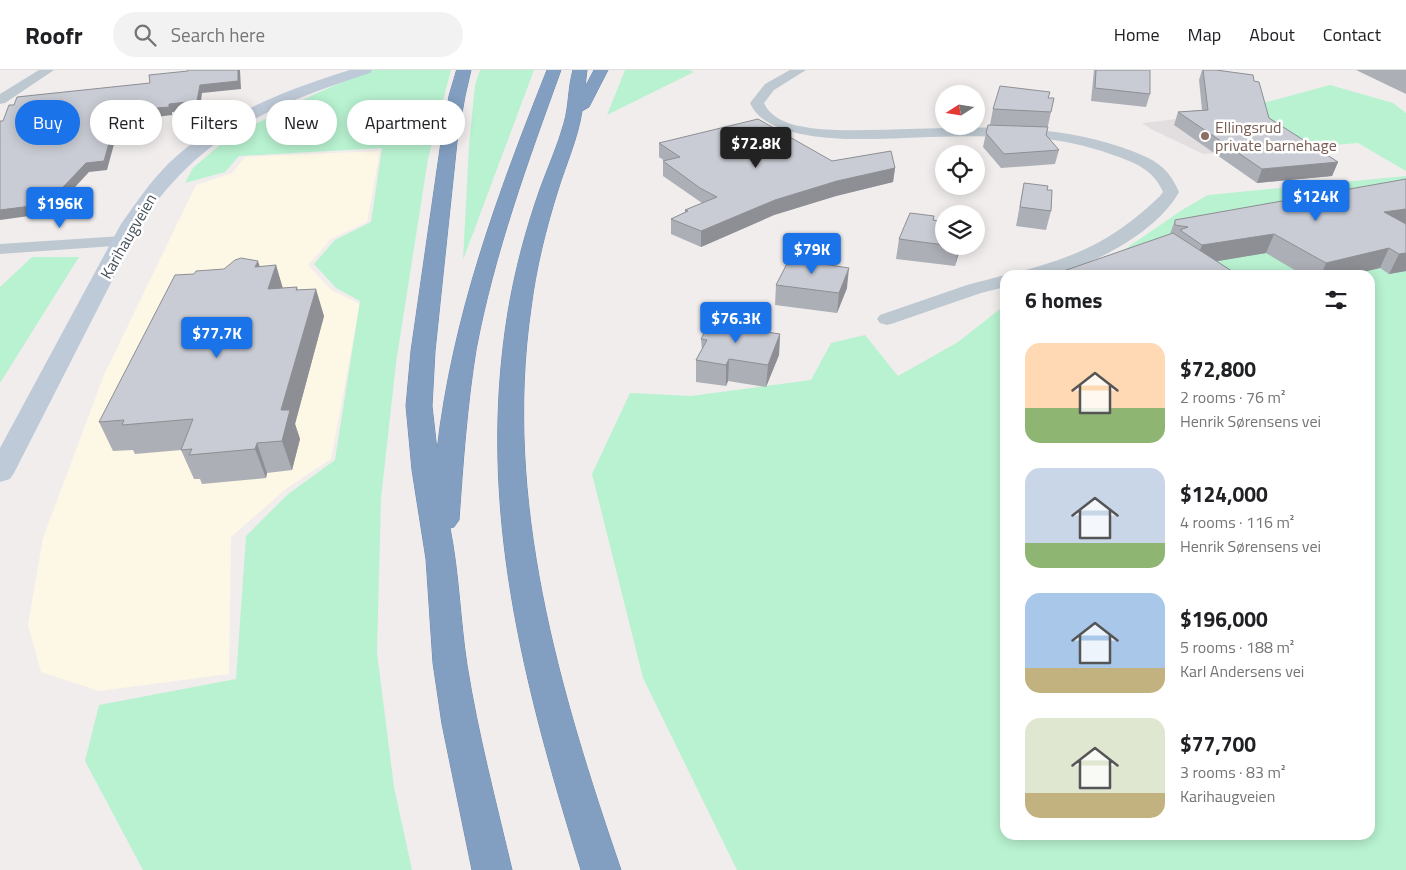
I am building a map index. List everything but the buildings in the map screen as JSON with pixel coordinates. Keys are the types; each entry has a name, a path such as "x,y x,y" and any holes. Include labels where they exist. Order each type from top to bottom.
{"highway":[{"path":"464,70 457,96 449,142 423,351 419,406 426,470 441,559 452,672 476,801 492,870"},
{"path":"441,559 455,413 470,326 490,247 554,70"},
{"path":"573,122 580,70"},
{"path":"601,70 573,122 542,209 517,326 510,400 509,443 515,529 534,639 575,793 601,870"}],"main road":[{"name":"Karihaugveien","path":"0,473 122,241 151,192 178,164 231,125 290,96 365,70"}],"street":[{"path":"0,100 24,83 48,70"},
{"path":"800,70 762,94 757,103 761,112 785,125 824,133 1003,133 1065,137 1089,142 1126,154 1144,162 1164,176 1171,192 1168,199 1132,232 1094,254 1046,270"},
{"path":"8,82 24,83"},
{"path":"0,249 122,241"},
{"path":"887,319 959,294 1000,282"}],"shaded area":[{"path":"1194,117 1260,149 1203,154 1142,123"},
{"path":"380,151 367,222 331,239 308,265 331,290 360,304 331,459 287,488 231,537 229,674 99,691 41,672 28,625 43,538 104,375 196,185 232,173 245,157"}],"green space":[{"path":"370,70 451,70 443,100 347,100 347,145 432,145 396,363 381,498 377,653 394,787 412,870 143,870 85,761 99,705 236,679 246,536 287,495 335,460 360,301 336,288 314,264 335,240 371,222 382,148 239,156 225,172 185,183 193,168 220,145 256,145 256,124 266,119 266,145 337,145 337,100 303,100"},
{"path":"480,70 534,70 463,260 469,146 475,85"},
{"path":"625,70 689,70 694,72 607,115"},
{"path":"1330,85 1393,103 1406,113 1406,171 1358,143 1265,151 1226,113"},
{"path":"1406,176 1406,870 737,870 643,678 592,474 630,393 691,396 811,380 831,343 865,335 898,376 958,342 1000,309 1000,840 1375,840 1375,270 1077,270 1115,256 1182,210 1208,195"},
{"path":"32,257 79,257 0,383 0,287"}],"place":[{"name":"Ellingsrud private barnehage","path":"1205,136"}]}
